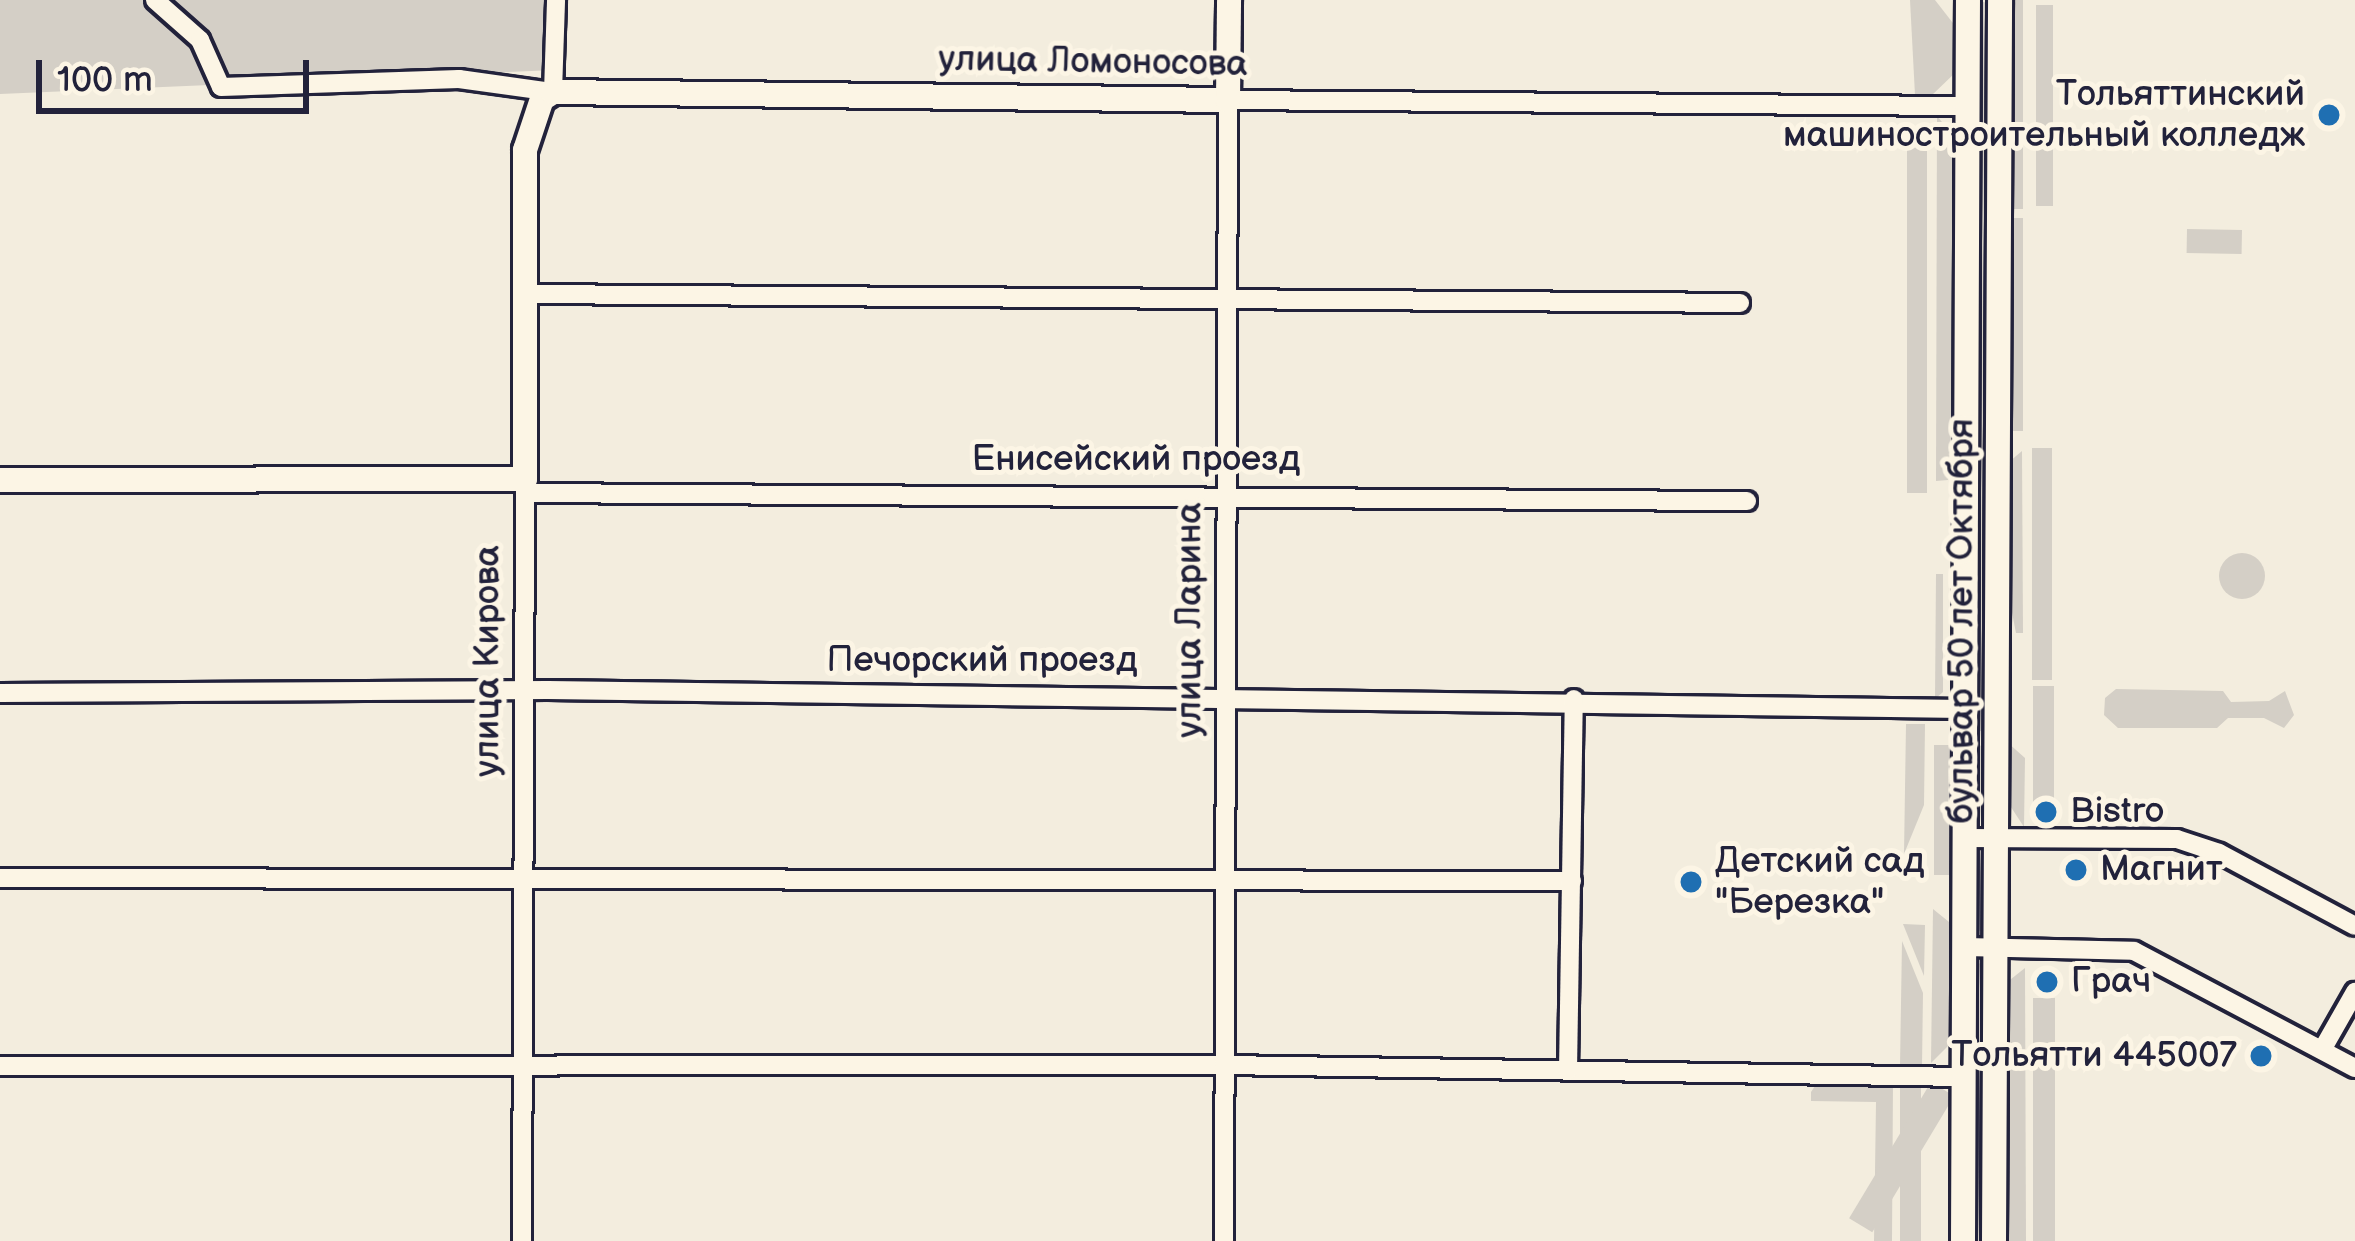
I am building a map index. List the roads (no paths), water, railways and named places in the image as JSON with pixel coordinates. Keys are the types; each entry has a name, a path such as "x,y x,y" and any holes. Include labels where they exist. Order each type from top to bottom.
{"main road":[{"name":"улица Ларина","path":"1228,100 1229,0"},
{"name":"бульвар 50 лет Октября","path":"1963,1241 1968,0"},
{"name":"бульвар 50 лет Октября","path":"1994,1241 2000,0"},
{"name":"улица Ломоносова","path":"553,92 1228,100"},
{"name":"улица Кирова","path":"525,486 527,124 553,92"},
{"name":"Енисейский проезд","path":"0,480 525,486"}],"street":[{"name":"улица Ломоносова","path":"155,0 200,40 220,87 459,79 553,92"},
{"path":"553,92 556,0"},
{"name":"улица Ломоносова","path":"1228,100 1966,106"},
{"name":"улица Ларина","path":"1224,1241 1228,100"},
{"path":"525,294 1740,303"},
{"name":"Енисейский проезд","path":"525,486 1748,502"},
{"name":"улица Кирова","path":"522,1241 525,486"},
{"name":"Печорский проезд","path":"0,693 524,690 1574,699 1964,709"},
{"path":"1568,1070 1574,699"},
{"path":"1964,838 2177,839 2219,853 2355,926"},
{"path":"0,878 1225,875 1304,883 1572,880"},
{"path":"1964,946 2134,951 2355,1068"},
{"path":"2322,1050 2355,992"},
{"path":"0,1066 1224,1065 1963,1077"}],"place":[{"name":"Тольяттинский машиностроительный колледж","path":"2329,115"},
{"name":"Bistro","path":"2046,812"},
{"name":"Магнит","path":"2076,870"},
{"name":"Детский сад \"Березка\"","path":"1691,882"},
{"name":"Грач","path":"2047,982"},
{"name":"Тольятти 445007","path":"2261,1056"}]}
